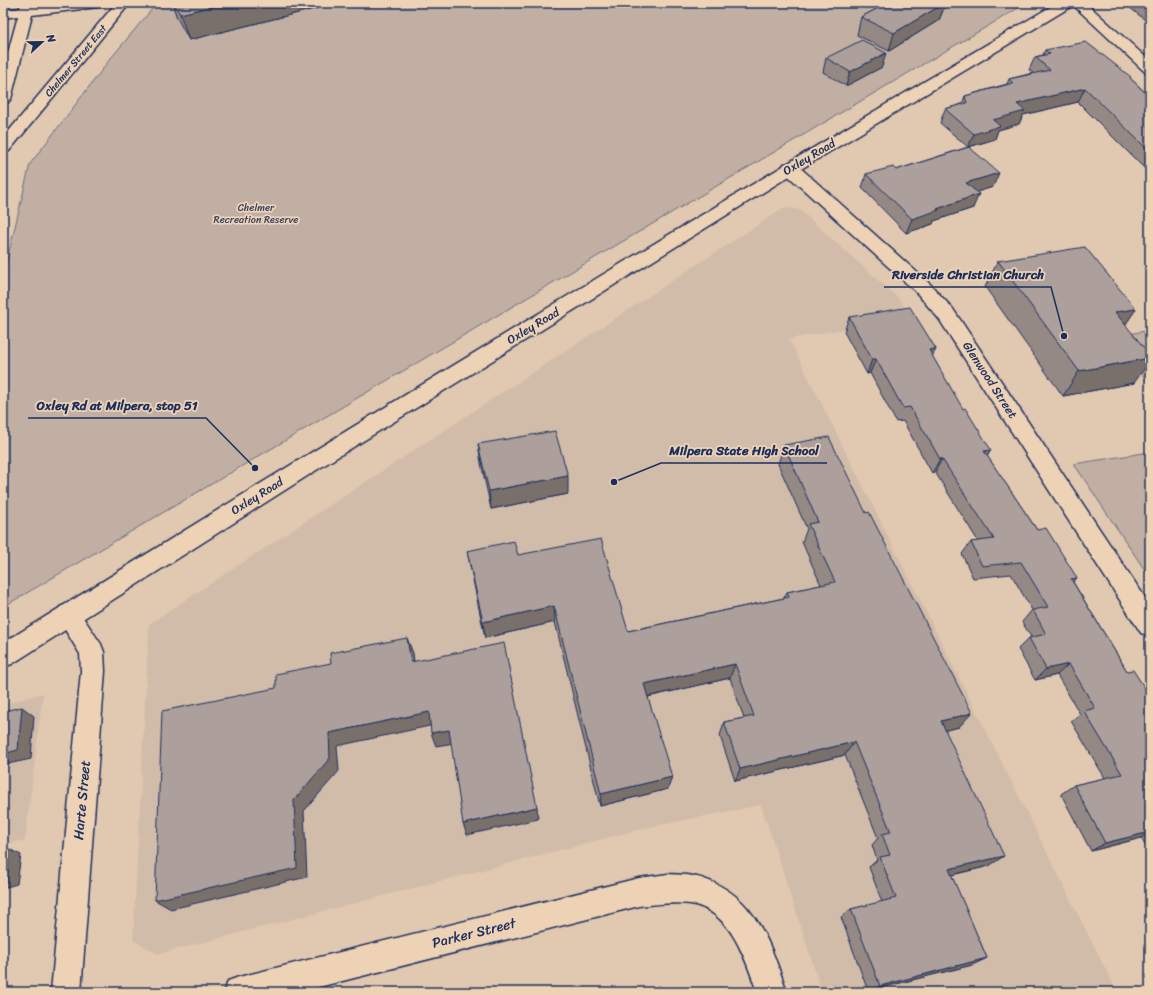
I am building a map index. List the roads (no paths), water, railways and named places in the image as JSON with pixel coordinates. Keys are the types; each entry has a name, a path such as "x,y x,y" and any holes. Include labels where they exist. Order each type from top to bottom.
{"street":[{"path":"3,14 27,7 98,3"},
{"name":"Chelmer Street East","path":"3,148 122,3"},
{"name":"Oxley Road","path":"3,656 324,454 790,168 1067,3"},
{"path":"1078,3 1150,69"},
{"path":"27,7 5,110 28,118"},
{"name":"Glenwood Street","path":"790,168 923,288 946,314 1150,625"},
{"name":"Harte Street","path":"66,992 93,671 92,652 68,615"},
{"name":"Parker Street","path":"239,992 659,888 678,888 711,895 724,903 739,918 751,936 762,960 772,992"}],"place":[{"name":"Riverside Christian Church","path":"1064,336"},
{"name":"Oxley Rd at Milpera, stop 51","path":"255,468"},
{"name":"Milpera State High School","path":"614,482"}],"park label":[{"name":"Chelmer Recreation Reserve","path":"256,214"}]}
